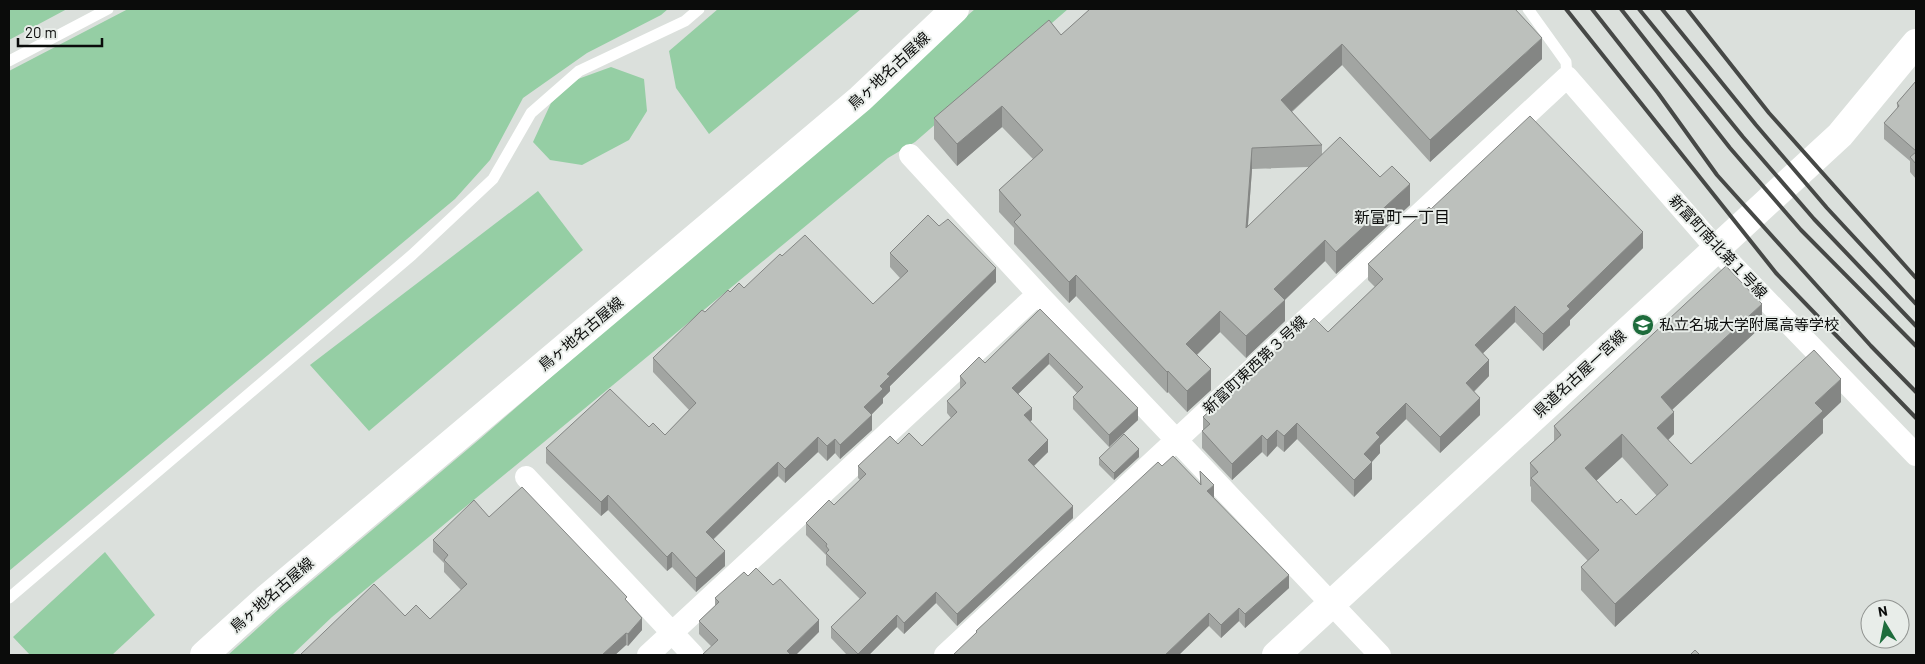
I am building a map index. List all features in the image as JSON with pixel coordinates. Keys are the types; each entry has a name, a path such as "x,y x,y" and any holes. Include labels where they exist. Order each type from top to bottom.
{"main road":[{"name":"鳥ヶ地名古屋線","path":"204,655 266,598 860,99 955,9"},
{"name":"県道名古屋一宮線","path":"1276,655 1840,135 1916,43"}],"street":[{"name":"新富町南北第１号線","path":"1567,76 1716,248 1916,455"},
{"name":"新富町東西第３号線","path":"945,655 1567,76"},
{"path":"910,155 1038,294 1380,655"},
{"path":"648,655 1038,294"},
{"path":"526,477 693,655"}],"lane":[{"path":"9,61 108,9"},
{"path":"9,598 412,255 493,179 531,113 579,71 685,21 699,9"},
{"path":"1528,9 1566,62 1567,76"}],"green space":[{"path":"9,9 67,9 9,40"},
{"path":"128,9 668,9 661,15 587,53 523,98 490,160 455,199 9,571 9,71"},
{"path":"718,9 861,9 709,134 676,88 669,51"},
{"path":"975,9 1068,9 915,142 888,158 332,617 292,655 228,655 281,607 481,438"},
{"path":"611,67 644,79 647,111 629,140 582,165 550,160 533,142 551,103 578,79"},
{"path":"538,191 583,250 369,431 310,365"},
{"path":"105,552 155,615 112,655 30,655 13,637"}],"building":[{"path":"1090,9 1515,9 1542,38 1430,140 1342,44 1281,100 1322,145 1252,148 1246,228 1340,137 1380,177 1392,166 1410,184 1336,252 1325,240 1274,289 1285,300 1246,336 1220,311 1186,344 1211,369 1187,391 1076,275 1069,282 1014,222 1021,215 999,190 1043,150 1002,106 957,144 934,118 1049,20 1061,35"},
{"path":"1916,81 1916,151 1884,123 1899,106 1897,103"},
{"path":"1530,116 1643,232 1567,306 1570,309 1543,334 1515,306 1475,345 1489,360 1466,383 1480,398 1440,437 1406,403 1376,433 1380,437 1364,454 1372,462 1354,480 1297,423 1284,436 1277,430 1267,440 1262,435 1232,464 1202,431 1210,424 1203,417 1303,324 1305,327 1314,318 1328,332 1383,279 1368,264 1429,207 1431,209"},
{"path":"1916,152 1916,164 1910,157"},
{"path":"928,215 939,226 948,219 996,268 887,374 890,376 880,386 883,389 864,407 872,415 840,445 835,439 827,446 818,437 785,469 778,462 706,532 725,551 696,578 672,552 667,557 608,495 601,502 546,448 610,389 649,427 653,423 665,435 696,403 653,358 702,310 705,312 728,290 730,292 739,283 744,288 780,254 782,256 805,235 873,304 908,271 890,253"},
{"path":"1726,266 1762,304 1661,397 1674,412 1657,428 1691,464 1814,350 1841,379 1815,403 1823,411 1615,604 1581,567 1599,550 1531,478 1538,472 1530,463 1561,435 1554,426","holes":["1622,434 1668,485 1636,515 1621,499 1617,503 1585,468"]},
{"path":"1040,309 1138,408 1109,435 1073,397 1083,387 1049,353 1012,388 1032,408 1024,415 1048,440 1028,460 1073,506 957,614 936,592 904,623 897,615 858,654 831,627 866,593 826,553 829,550 826,546 827,544 806,523 829,500 834,505 866,474 858,466 890,436 898,444 909,433 922,446 957,412 947,401 966,383 960,376 979,357 985,363"},
{"path":"1124,434 1139,449 1114,473 1099,458"},
{"path":"1173,456 1201,485 1200,471 1214,485 1207,491 1289,575 1245,614 1239,608 1221,625 1209,613 1165,655 953,655 976,631 1158,462 1162,466"},
{"path":"522,487 627,597 625,599 642,618 628,634 626,633 602,655 300,655 374,584 405,616 416,605 430,619 467,584 444,560 448,555 433,540 474,500 489,517"},
{"path":"756,568 773,585 780,579 819,620 787,651 791,655 702,655 718,640 699,621 719,602 715,598 744,572 748,576"},
{"path":"1695,650 1700,655 1690,655"}],"railway":[{"path":"1566,9 1776,273 1916,418"},
{"path":"1592,9 1658,93 1717,175 1871,346 1916,392"},
{"path":"1621,9 1730,148 1801,230 1916,346"},
{"path":"1639,9 1743,137 1814,219 1916,326"},
{"path":"1662,9 1756,125 1827,208 1916,304"},
{"path":"1687,9 1769,113 1916,278"}],"place":[{"name":"私立名城大学附属高等学校","path":"1643,325"}],"district":[{"name":"新富町一丁目","path":"1402,217"}]}
